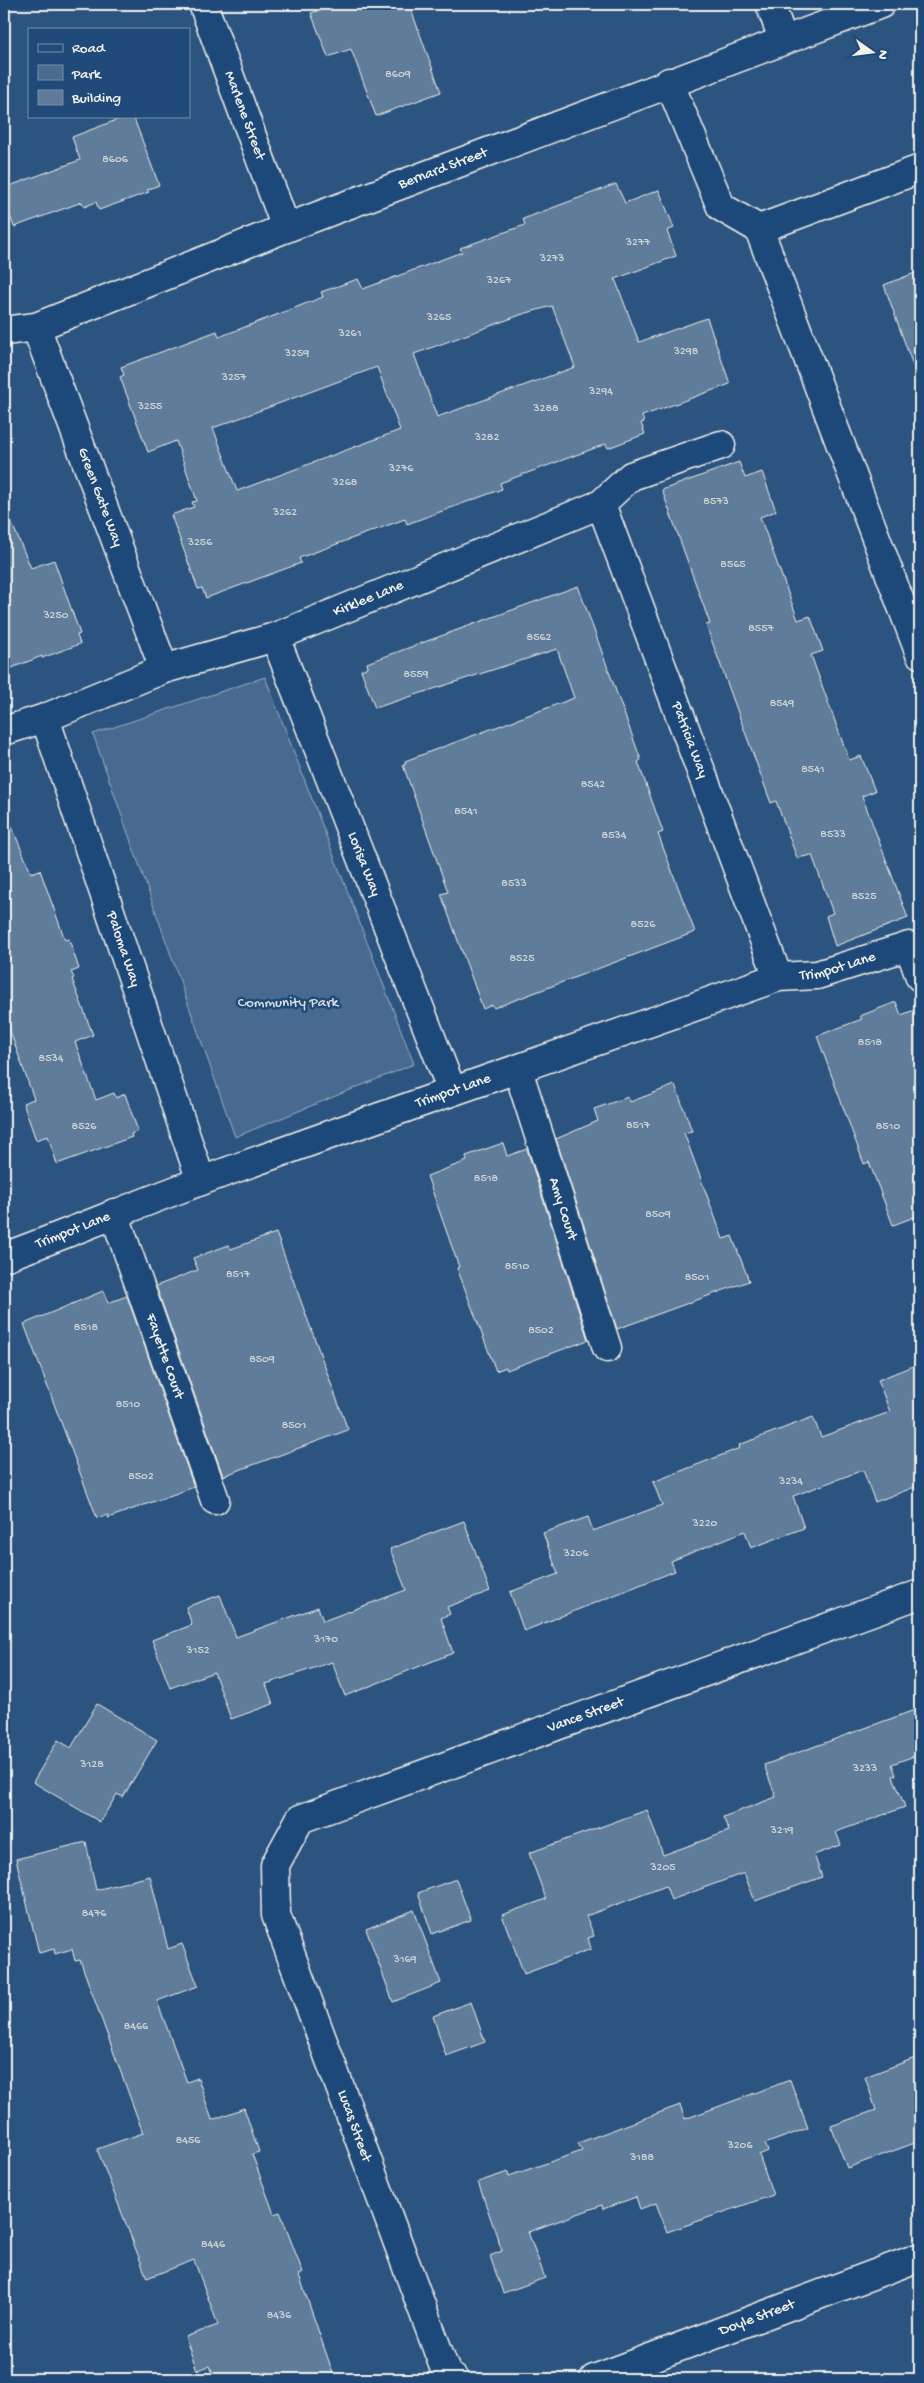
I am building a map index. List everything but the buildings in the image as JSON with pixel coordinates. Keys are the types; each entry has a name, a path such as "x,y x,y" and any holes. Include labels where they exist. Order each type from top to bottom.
{"street":[{"name":"Marlene Street","path":"203,4 286,228"},
{"path":"770,4 783,39"},
{"name":"Bernard Street","path":"4,331 36,327 286,228 783,39 881,4"},
{"path":"670,82 721,207 760,229 920,654"},
{"path":"760,229 920,169"},
{"name":"Green Gate Way","path":"36,327 164,669"},
{"name":"Kirklee Lane","path":"4,731 45,718 164,669 275,637 601,504 631,476 721,445"},
{"name":"Patricia Way","path":"601,504 778,977"},
{"name":"Lorisa Way","path":"275,637 452,1090"},
{"name":"Paloma Way","path":"45,718 201,1181"},
{"name":"Trimpot Lane","path":"4,1257 114,1213 452,1090 518,1070 778,977 817,975 909,946 920,977"},
{"name":"Amy Court","path":"518,1070 607,1348"},
{"name":"Fayette Court","path":"114,1213 215,1500"},
{"name":"Vance Street","path":"275,1865 300,1819 920,1594"},
{"name":"Lucas Street","path":"275,1865 276,1915 447,2374 454,2379"},
{"name":"Doyle Street","path":"594,2379 920,2257"}],"green space":[{"name":"Community Park","path":"265,677 414,1064 235,1137 93,734"}]}
